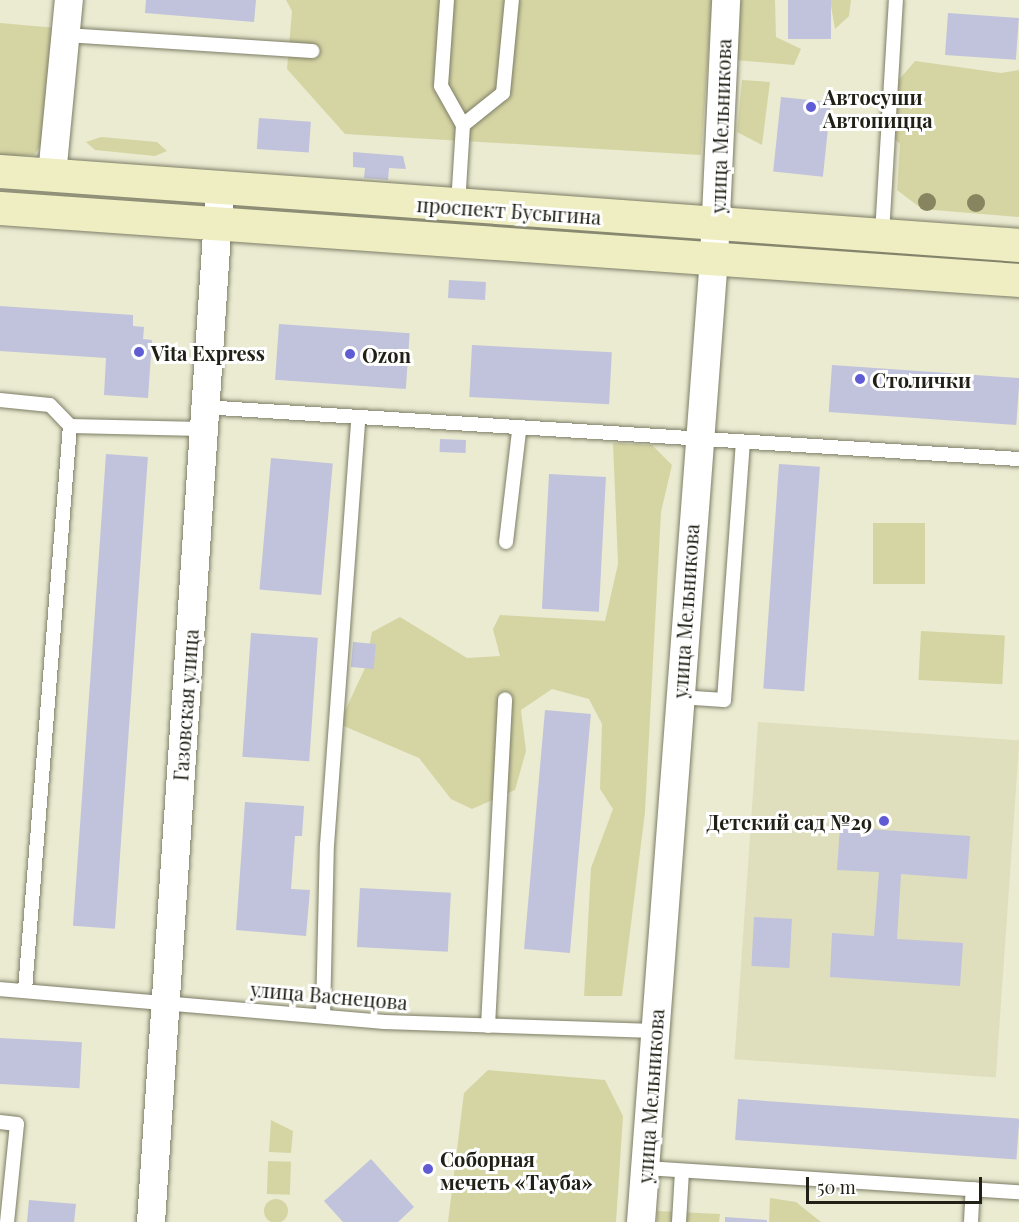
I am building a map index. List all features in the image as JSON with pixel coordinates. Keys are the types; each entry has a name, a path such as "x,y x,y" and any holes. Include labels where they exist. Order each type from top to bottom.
{"main road":[{"name":"проспект Бусыгина","path":"0,171 458,207 1019,245"},
{"name":"проспект Бусыгина","path":"0,208 1019,280"}],"street":[{"path":"52,175 69,0"},
{"name":"улица Мельникова","path":"641,1222 698,442 714,258 726,0"},
{"name":"Газовская улица","path":"151,1222 220,188"}],"lane":[{"path":"447,0 441,86 463,125 458,207"},
{"path":"463,125 503,93 512,0"},
{"path":"882,234 896,0"},
{"path":"65,35 312,51"},
{"path":"0,400 50,405 70,426 25,990"},
{"path":"70,426 203,418 358,420 698,442 1019,459"},
{"path":"324,1016 327,845 358,420"},
{"path":"506,542 519,431"},
{"path":"679,698 724,700 743,444"},
{"path":"488,1026 505,699"},
{"name":"улица Васнецова","path":"0,988 165,999 324,1016 488,1026 655,1031"},
{"path":"0,1122 17,1124 7,1222"},
{"path":"645,1168 1019,1192"},
{"path":"679,1222 682,1171"},
{"path":"971,1222 973,1190"}],"shaded area":[{"path":"286,0 712,0 701,155 345,134 287,69 292,11"},
{"path":"723,0 775,0 776,37 801,49 794,65 735,60"},
{"path":"830,0 851,0 849,16 835,29"},
{"path":"0,23 57,28 43,142 34,155 0,157"},
{"path":"915,61 1001,73 1019,70 1019,217 922,209 897,190 900,144 880,125 881,101"},
{"path":"742,80 770,82 762,145 737,132"},
{"path":"101,137 157,142 167,151 155,156 95,150 86,142"},
{"path":"613,443 652,445 672,465 661,512 645,812 622,996 584,996 591,868 613,809 600,789 602,724 589,699 552,689 521,710 526,751 515,790 472,809 451,799 419,758 339,724 365,668 372,632 400,617 467,658 500,656 493,629 500,615 605,621 618,564"},
{"path":"873,523 925,523 925,584 873,584"},
{"path":"921,631 1005,635 1002,684 918,680"},
{"name":"Детский сад №29","path":"758,722 1019,740 996,1077 734,1059"},
{"path":"488,1070 605,1080 623,1116 616,1222 448,1222 464,1093"},
{"path":"271,1120 293,1131 291,1153 269,1152"},
{"path":"268,1161 291,1162 290,1195 267,1194"},
{"path":"770,1198 796,1202 821,1222 769,1222"},
{"path":"276,1199 285,1202 288,1211 285,1220 276,1223 267,1220 264,1211 267,1202"},
{"path":"657,1211 720,1214 719,1222 657,1222"}],"building":[{"path":"146,0 256,0 254,22 145,13"},
{"path":"788,0 831,0 831,39 788,39"},
{"path":"948,13 1019,18 1016,60 945,55"},
{"path":"781,97 831,102 823,177 773,172"},
{"path":"259,118 311,122 309,153 257,149"},
{"path":"353,152 403,156 406,169 389,168 388,180 364,178 365,168 353,167"},
{"path":"449,280 486,282 485,300 448,298"},
{"path":"0,306 133,315 133,326 144,327 143,339 152,340 148,398 104,395 106,358 0,351"},
{"path":"279,324 410,333 406,389 275,380"},
{"path":"472,345 612,352 609,404 469,397"},
{"path":"832,365 1019,378 1016,425 829,412"},
{"path":"440,439 466,440 466,453 440,452"},
{"path":"106,454 148,457 115,929 73,926"},
{"path":"271,458 333,463 321,595 259,589"},
{"path":"779,464 820,467 804,691 763,688"},
{"path":"549,474 606,477 599,612 542,609"},
{"path":"251,633 318,638 309,761 242,757"},
{"path":"353,642 376,644 374,669 351,667"},
{"path":"545,710 591,714 570,953 524,949"},
{"path":"245,802 304,806 302,836 295,836 291,889 310,890 306,936 236,930"},
{"path":"840,827 970,836 967,879 901,874 897,939 963,943 960,986 830,977 832,933 874,936 879,872 837,870"},
{"path":"360,888 451,893 448,952 357,947"},
{"path":"754,917 792,919 789,968 751,966"},
{"path":"0,1038 82,1042 79,1088 0,1084"},
{"path":"738,1099 1019,1119 1016,1160 735,1140"},
{"path":"371,1159 414,1207 398,1222 343,1222 324,1201"},
{"path":"29,1200 76,1204 74,1222 27,1222"},
{"path":"725,1217 767,1220 767,1222 725,1222"}],"place":[{"name":"Автосуши Автопицца","path":"811,107"},
{"name":"Vita Express","path":"139,352"},
{"name":"Ozon","path":"350,354"},
{"name":"Столички","path":"860,379"},
{"name":"Детский сад №29","path":"884,821"},
{"name":"Соборная мечеть «Тауба»","path":"428,1169"}]}
